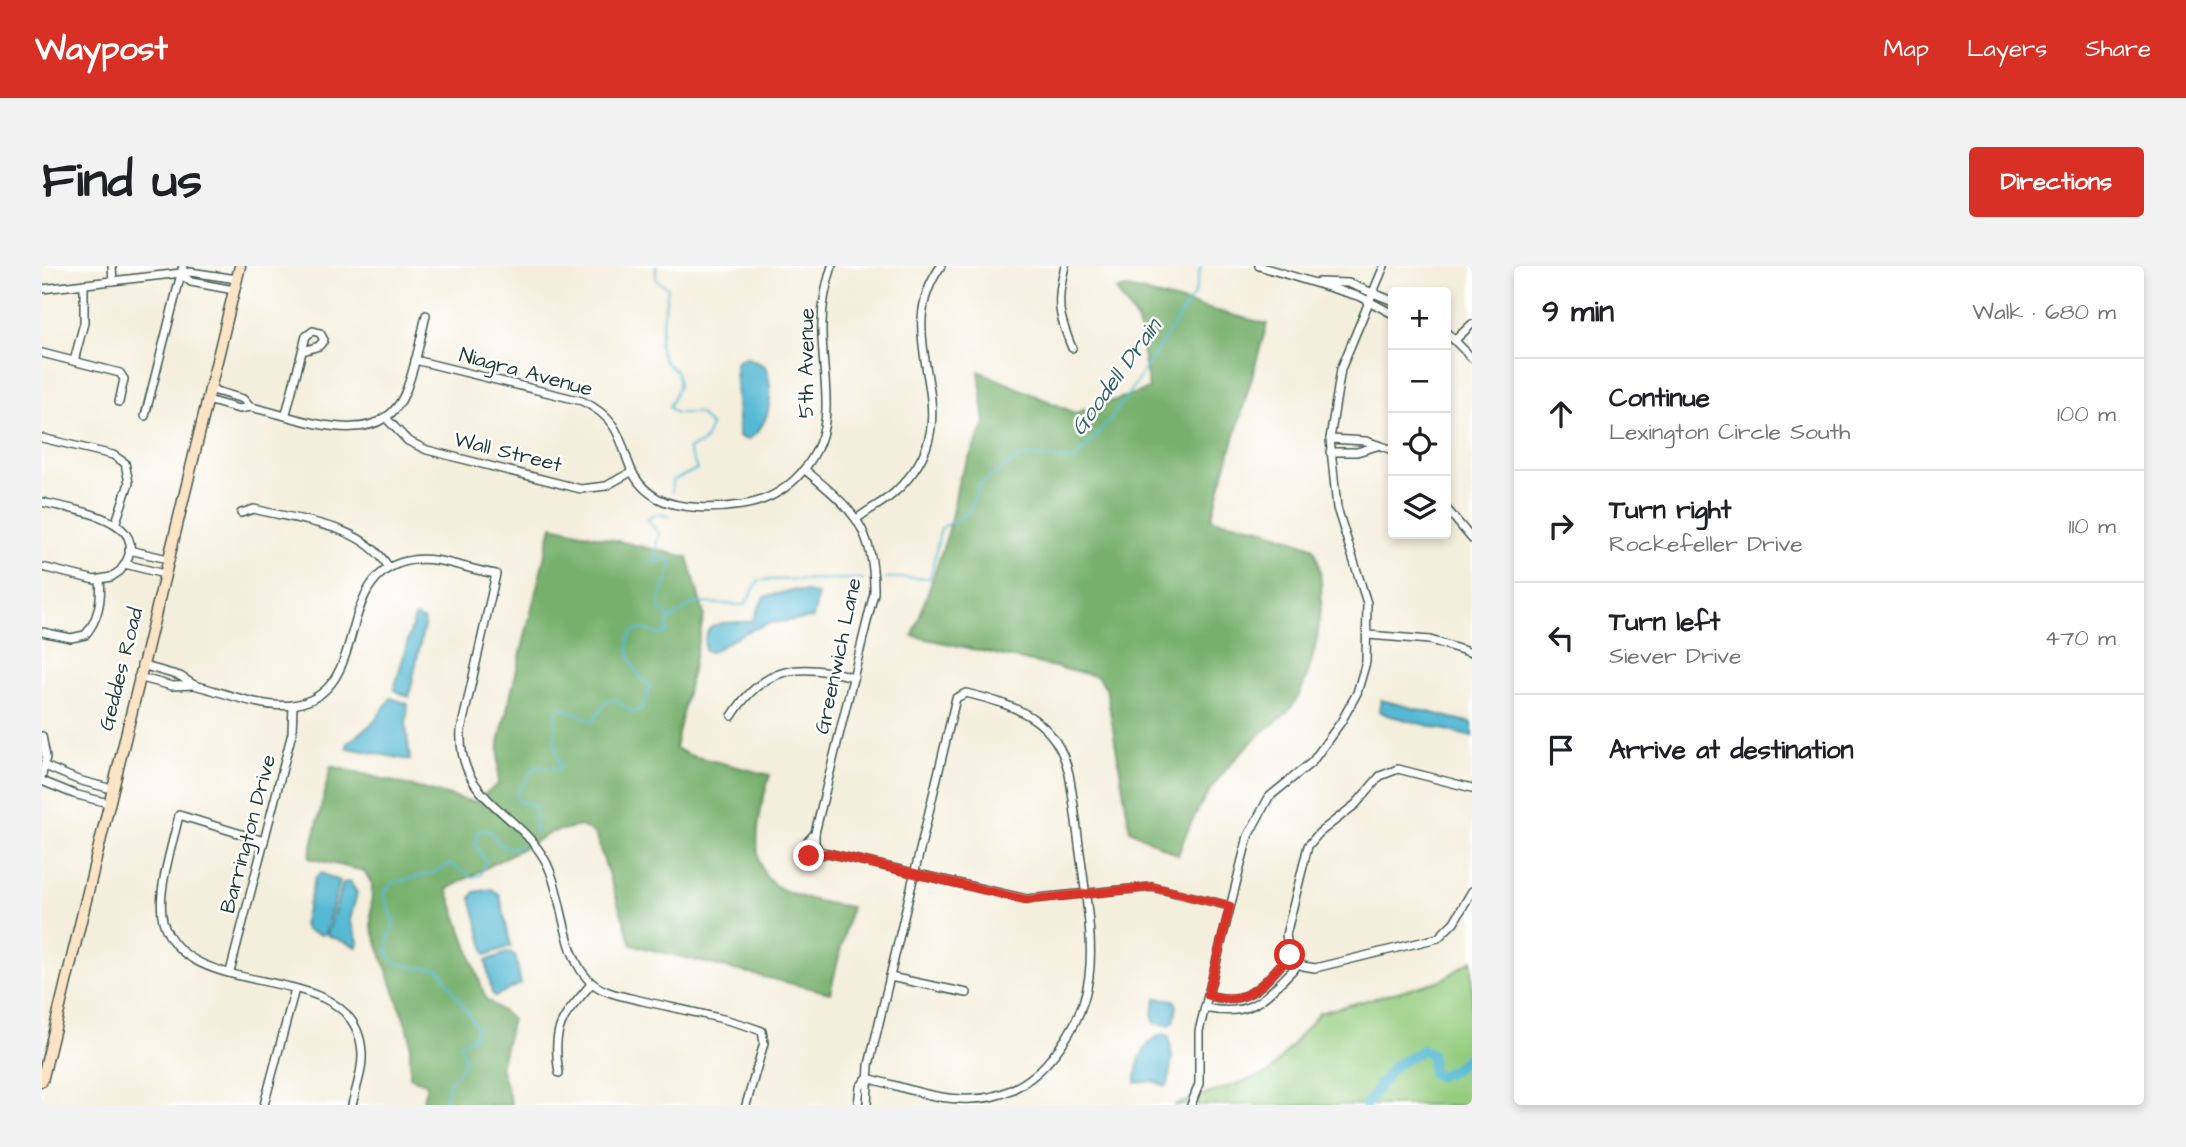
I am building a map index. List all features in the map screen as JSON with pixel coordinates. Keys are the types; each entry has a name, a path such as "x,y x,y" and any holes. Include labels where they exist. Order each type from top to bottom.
{"main road":[{"name":"Geddes Road","path":"42,1081 240,266"}],"street":[{"path":"112,266 113,281"},
{"name":"5th Avenue","path":"631,472 643,487 666,502 728,508 751,504 777,494 804,469 816,453 826,417 822,326 832,266"},
{"path":"858,517 893,494 915,468 927,445 933,420 933,395 921,342 921,321 928,289 941,266"},
{"path":"1065,266 1058,302 1059,317 1072,348"},
{"path":"1259,266 1317,282 1388,312"},
{"path":"1191,1105 1199,1084 1199,1031 1248,836 1257,814 1269,797 1312,762 1341,722 1362,680 1368,635 1364,590 1337,508 1330,439 1341,369 1384,266"},
{"path":"42,289 182,270"},
{"path":"182,270 191,282 235,285"},
{"path":"145,416 182,270"},
{"path":"1317,282 1348,283 1388,299"},
{"path":"74,360 84,323 83,284"},
{"path":"207,400 239,409 250,407 350,429 362,428 385,417 404,396 426,316"},
{"path":"1455,340 1472,324"},
{"path":"1451,336 1472,358"},
{"path":"286,414 303,351"},
{"path":"42,353 123,374 119,402"},
{"name":"Niagra Avenue","path":"415,360 582,401 596,408 615,425 631,472"},
{"path":"209,389 243,400 250,407"},
{"name":"Wall Street","path":"385,417 408,441 427,450 582,489 606,486 631,472"},
{"path":"42,438 113,456 125,463 129,483 122,512 116,522"},
{"path":"1330,439 1366,441 1388,449"},
{"path":"1330,452 1357,452 1377,446"},
{"name":"Greenwich Lane","path":"804,469 836,494 858,517 873,557 874,593 815,833 817,848 828,853"},
{"path":"42,502 116,522 125,534 128,557 111,577 100,580 42,567"},
{"path":"241,513 254,509 356,535 371,545 388,566"},
{"path":"1451,514 1472,539"},
{"path":"128,557 168,559"},
{"path":"128,557 164,573"},
{"path":"138,677 172,686 194,685 273,704 293,705 318,694 336,677 345,657 362,596 371,581 388,566 425,560 496,574 461,730 464,761 484,797 545,861 575,957 592,983 617,994 762,1031 764,1043 746,1105"},
{"path":"42,632 71,638 85,635 94,622 101,594 100,580"},
{"path":"1368,635 1430,640 1472,653"},
{"path":"141,665 180,676 194,685"},
{"path":"732,716 744,698 756,687 786,671 812,668 854,677"},
{"path":"867,1078 970,1100 1003,1093 1035,1075 1068,1037 1086,996 1093,950 1069,774 1058,741 1043,724 1025,711 962,693 956,698 867,1078 867,1105"},
{"name":"Barrington Drive","path":"230,972 292,733 293,705"},
{"path":"42,736 43,774"},
{"path":"1472,788 1398,769 1380,776 1356,804 1308,846 1286,935 1290,955 1299,964 1309,968 1320,967 1438,938 1454,922 1472,891"},
{"path":"43,774 111,789"},
{"path":"43,774 74,794 108,803"},
{"path":"264,841 179,815 161,899 163,921 173,942 189,957 230,972 320,996 336,1005 356,1030 361,1044 362,1066 352,1105"},
{"name":"Greenwich Lane","path":"815,833 805,844 806,853 813,857 828,853"},
{"path":"828,853 1027,900 1152,887 1230,906"},
{"path":"1208,995 1238,999 1250,994 1290,955"},
{"path":"1205,1008 1241,1011 1262,1001 1299,964"},
{"path":"1275,970 1284,977"},
{"path":"890,977 967,993"},
{"path":"559,1073 554,1044 562,1020 592,983"},
{"path":"264,1105 295,989"},
{"path":"1238,999 1241,1011"},
{"path":"858,1105 860,1087 867,1078"}],"green space":[{"path":"1128,288 1267,324 1211,519 1261,528 1313,547 1319,563 1321,582 1319,627 1301,690 1290,710 1257,737 1220,777 1200,805 1178,855 1130,830 1106,687 1096,676 913,636 948,533 959,479 985,424 979,371 1075,413 1149,389 1138,322 1116,290"},
{"path":"552,526 688,557 704,615 675,748 689,755 770,775 759,818 758,835 761,866 767,878 795,895 851,907 830,993 632,945 595,834 581,826 552,832 447,889 486,999 512,1019 500,1067 512,1105 422,1105 427,1084 410,1077 410,1036 371,925 372,884 364,871 309,858 331,766 474,802 498,784 499,743"},
{"path":"1472,960 1472,1105 1174,1105 1269,1073 1319,1013 1442,980"}],"water":[{"path":"745,357 765,366 770,386 766,417 755,434 747,440 739,437 735,366 738,360"},
{"path":"793,590 818,594 813,618 769,623 744,633 711,652 705,651 707,632 712,627 752,621 764,597"},
{"path":"417,617 425,621 409,697 394,690 414,619"},
{"path":"391,698 408,704 406,727 410,760 347,748 348,743 374,722"},
{"path":"1381,700 1472,723 1472,737 1387,715 1379,711"},
{"path":"321,873 340,881 325,933 321,935 307,931 303,925 315,878"},
{"path":"350,882 357,893 350,920 358,941 357,947 327,935 343,883"},
{"path":"492,889 500,896 511,946 486,955 471,898 475,892"},
{"path":"509,952 515,955 521,984 495,996 492,993 486,961"},
{"path":"1156,998 1174,1000 1177,1006 1174,1022 1169,1025 1155,1023 1152,1015"},
{"path":"1164,1034 1169,1036 1172,1058 1168,1084 1166,1086 1153,1081 1136,1083 1142,1053 1151,1041"}],"waterway":[{"path":"656,266 656,280 668,288 659,345 664,361 677,372 679,386 669,407 676,413 699,413 711,426 704,442 688,449 697,469 672,481 672,492"},
{"name":"Goodell Drain","path":"886,578 930,578 941,528 968,513 979,485 1018,458 1029,456 1074,461 1113,416 1195,293 1201,266"},
{"path":"535,833 534,805 519,802 516,795 534,767 561,768 555,743 556,711 563,707 593,721 608,700 615,699 634,713 641,709 645,702 650,686 639,676 633,665 629,639 638,630 659,635 667,632 669,617 660,609 659,602 673,564 669,559 653,562 659,534 647,519 656,514 670,516"},
{"name":"Goodell Drain","path":"670,620 694,603 745,605 759,580 863,579"},
{"path":"443,1105 448,1085 465,1062 460,1044 473,1037 477,1027 440,970 406,966 392,959 388,952 388,943 394,921 383,894 392,883 432,873 450,864 472,877 481,875 486,862 475,844 479,830 489,831 504,848 522,846"},
{"path":"1366,1105 1393,1067 1422,1050 1431,1053 1432,1073 1438,1076 1454,1070 1472,1052"}],"route":[{"path":"809,856 828,853 1027,900 1048,900 1152,887 1230,906 1208,995 1227,1000 1250,994 1290,955"}]}
